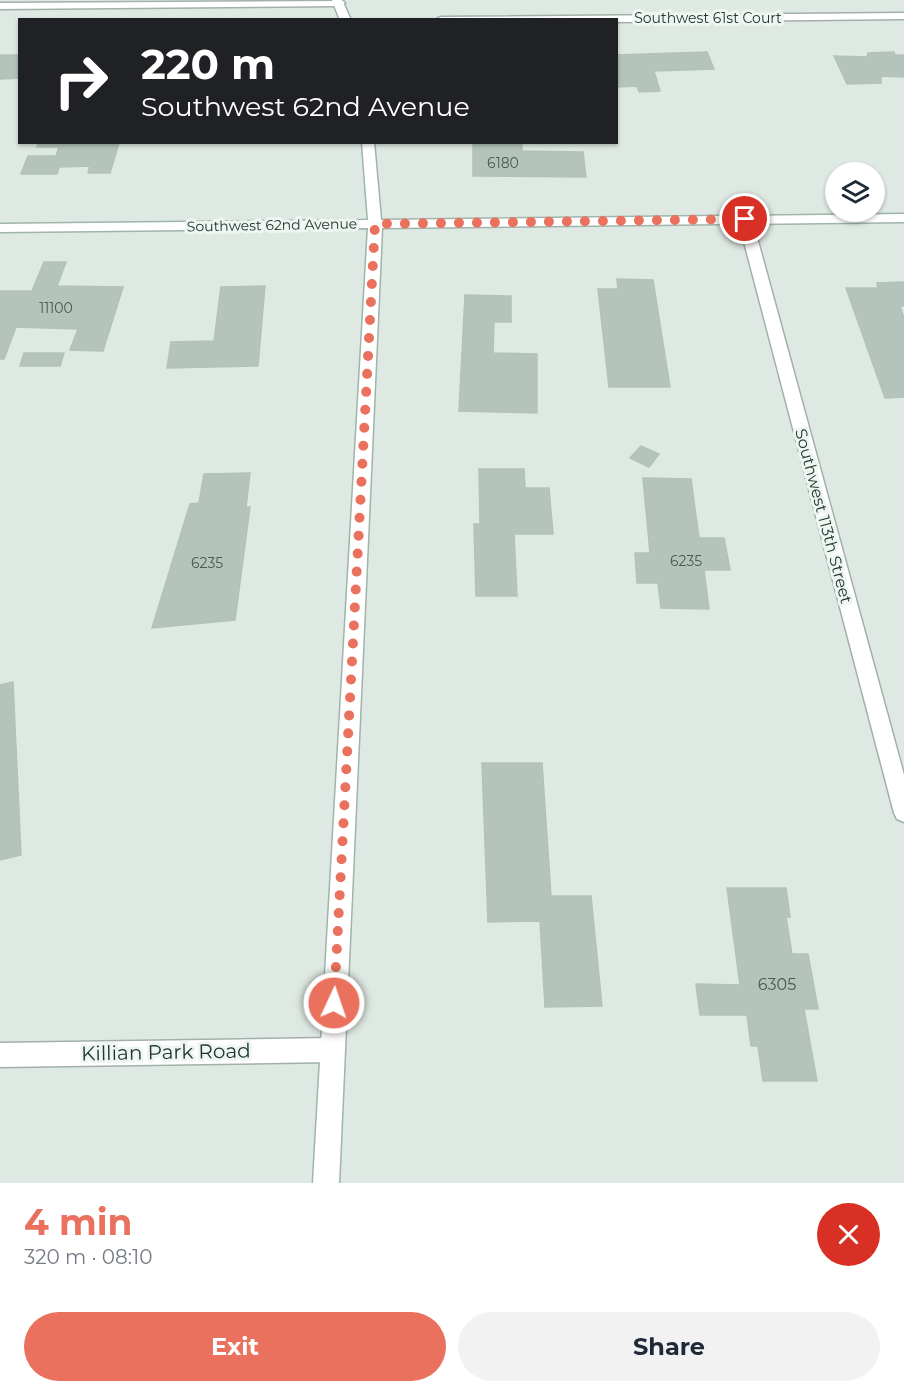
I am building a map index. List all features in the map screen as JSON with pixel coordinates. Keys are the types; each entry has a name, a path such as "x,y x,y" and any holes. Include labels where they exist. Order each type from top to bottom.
{"street":[{"path":"0,6 338,2 345,18"},
{"name":"Southwest 61st Court","path":"618,18 904,16"},
{"path":"326,1183 375,224 368,144"},
{"name":"Southwest 62nd Avenue","path":"0,228 904,218"},
{"name":"Southwest 113th Street","path":"745,219 904,813"},
{"name":"Killian Park Road","path":"0,1055 331,1050"}],"building":[{"path":"707,52 714,69 654,71 660,91 639,92 637,86 618,87 618,55"},
{"path":"894,52 895,55 904,55 904,77 881,76 881,83 847,84 834,56 867,57 868,53"},
{"path":"0,55 18,55 18,78 0,79"},
{"path":"38,144 119,144 110,173 88,173 90,166 59,167 57,174 21,174 28,156 56,156 59,147 37,147"},
{"path":"473,144 522,144 522,151 583,152 586,177 473,176"},
{"path":"44,262 66,262 57,286 123,287 103,351 70,350 78,329 16,327 4,359 0,359 0,291 32,291"},
{"path":"617,279 653,280 670,387 609,387 598,289 618,289"},
{"path":"904,282 904,306 900,306 904,318 904,397 885,398 846,288 878,288 877,283"},
{"path":"265,286 258,366 167,368 171,342 214,341 221,287"},
{"path":"465,295 511,296 511,322 494,322 493,353 537,354 537,413 459,411"},
{"path":"24,353 64,353 60,366 20,366"},
{"path":"641,446 659,454 649,467 630,458"},
{"path":"479,469 524,469 525,488 549,488 553,534 514,534 517,596 476,596 474,524 480,524"},
{"path":"250,473 246,507 250,507 235,620 152,628 190,504 199,503 204,474"},
{"path":"643,478 691,479 699,538 724,538 730,570 704,570 709,609 661,608 658,583 637,583 635,553 650,553"},
{"path":"13,682 21,855 0,860 0,685"},
{"path":"482,763 542,763 551,896 591,896 602,1006 545,1007 540,921 488,922"},
{"path":"727,888 786,888 790,917 786,917 792,954 808,954 818,1009 804,1009 817,1081 763,1081 758,1046 751,1046 747,1015 700,1015 696,984 740,985"}],"route":[{"path":"334,1003 375,224 745,219"}]}
